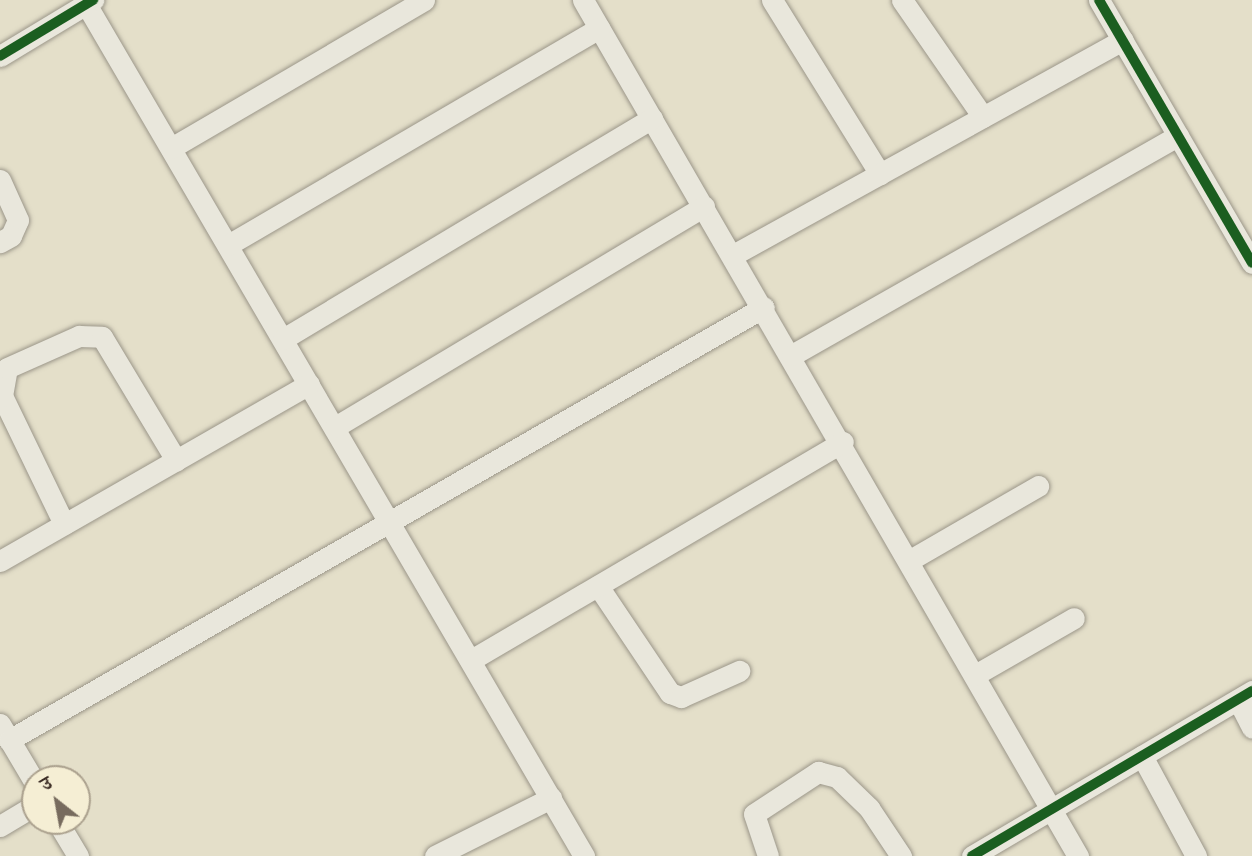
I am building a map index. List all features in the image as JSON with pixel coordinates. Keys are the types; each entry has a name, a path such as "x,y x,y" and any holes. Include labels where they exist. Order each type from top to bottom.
{"street":[{"path":"171,148 424,0"},
{"path":"583,0 843,443 1078,856"},
{"path":"902,0 983,117"},
{"path":"1099,0 1252,263"},
{"path":"776,1 880,174"},
{"path":"0,56 90,2 171,148 584,856"},
{"path":"228,245 599,28"},
{"path":"733,256 1123,40"},
{"path":"283,340 652,118"},
{"path":"792,355 1178,136"},
{"path":"0,180 18,220 11,236 0,242"},
{"path":"335,427 704,206"},
{"path":"24,765 5,732 764,307"},
{"path":"64,524 2,396 7,368 79,336 102,337 176,460"},
{"path":"0,561 309,384"},
{"path":"471,660 843,443"},
{"path":"910,560 1038,486"},
{"path":"598,586 670,693 681,697 739,671"},
{"path":"975,675 1074,618"},
{"path":"972,856 1245,695 1252,728"},
{"path":"1142,756 1196,856"},
{"path":"768,856 754,814 818,772 837,777 869,808 901,856"},
{"path":"435,856 551,798"},
{"path":"0,826 21,813"},
{"path":"65,835 78,856"}],"cycle path":[{"path":"0,56 93,0"},
{"path":"1099,0 1252,263"},
{"path":"972,856 1252,691"}]}
